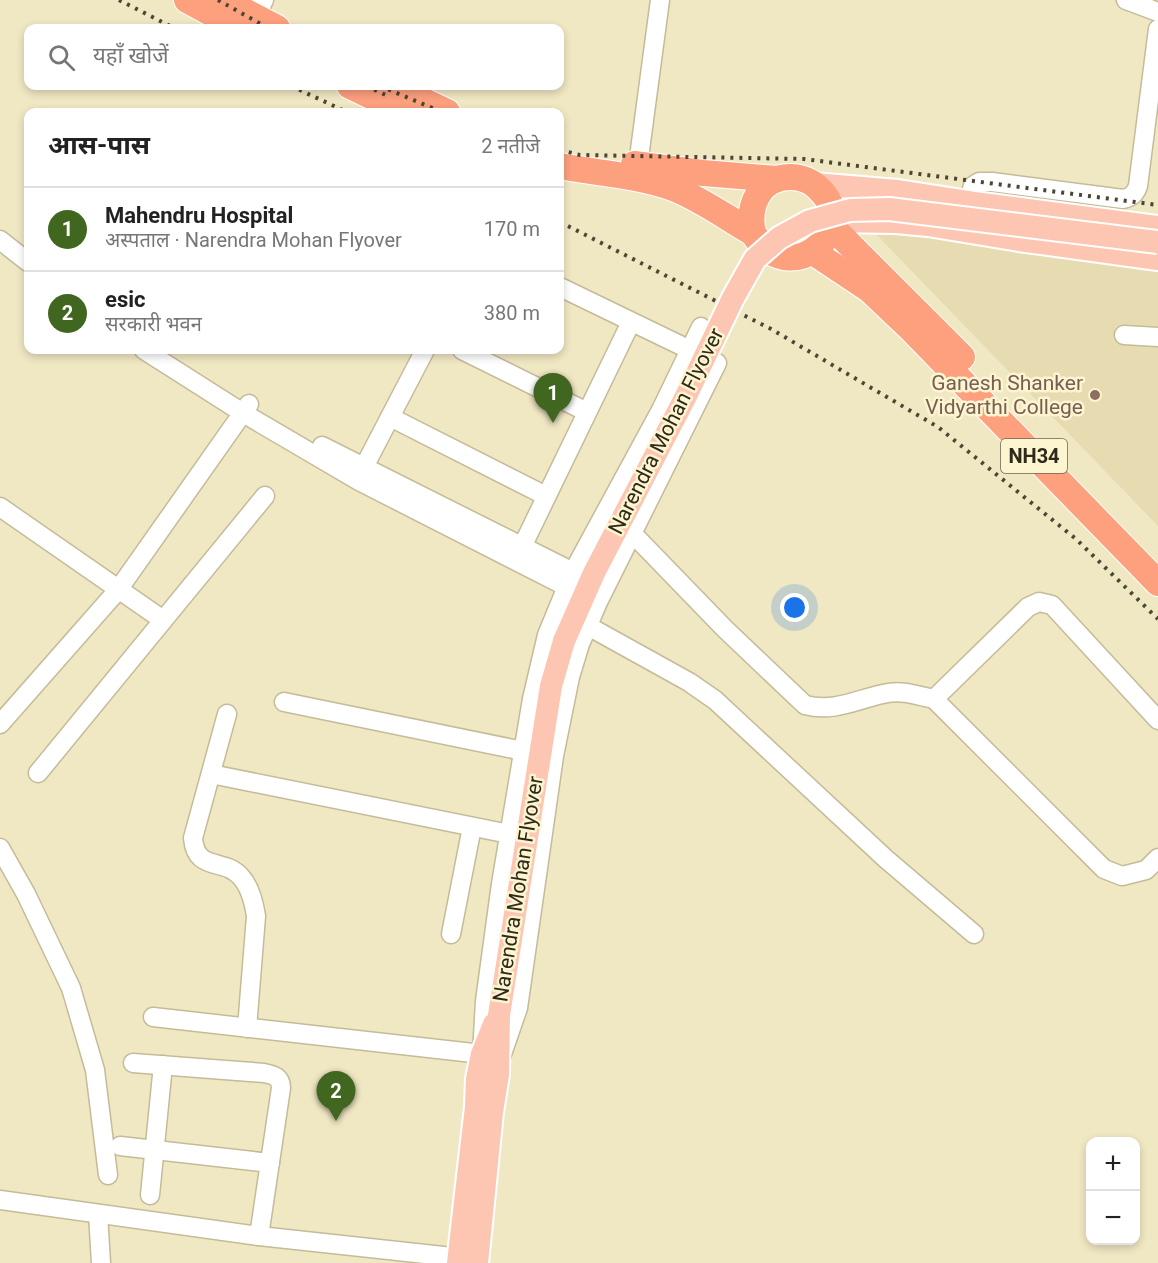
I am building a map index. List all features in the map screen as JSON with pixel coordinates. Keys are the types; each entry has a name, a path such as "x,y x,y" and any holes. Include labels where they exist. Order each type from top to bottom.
{"highway":[{"path":"187,0 259,19"},
{"path":"223,0 259,19"},
{"path":"358,90 397,108"},
{"path":"400,90 439,108"},
{"path":"564,151 638,165 703,173 777,179 802,178 814,184"},
{"path":"564,167 641,180 671,188 691,196 753,233"},
{"path":"777,179 757,195 750,220 753,233 768,251 790,258 813,252 827,236 831,224"},
{"name":"NH34","path":"814,184 828,200 831,224 934,327 1158,562"},
{"name":"NH34","path":"813,252 870,290 1158,584"}],"main road":[{"path":"814,184 898,191 1158,227"},
{"name":"Narendra Mohan Flyover","path":"468,1261 477,1079 490,1059 499,1015 549,698 564,641 594,573 755,259 779,238 810,221 850,210 889,209 1158,242"},
{"path":"831,224 896,222 928,225 1158,259"}],"street":[{"path":"638,165 660,0"},
{"path":"1126,0 1158,12"},
{"path":"968,202 973,186 979,182 1123,199 1131,197 1138,186 1158,29"},
{"path":"0,240 24,259"},
{"path":"490,1059 518,1008 554,756 570,677 602,595 717,363 564,289"},
{"path":"522,547 631,322"},
{"path":"490,1059 485,1001 509,834 546,635 570,580 662,408 701,327"},
{"path":"1124,335 1158,337"},
{"path":"151,354 246,409 359,481 602,595"},
{"path":"170,354 246,409 522,547 570,580"},
{"path":"364,467 423,354"},
{"path":"470,354 587,412"},
{"path":"0,724 118,590 246,409"},
{"path":"390,417 546,496"},
{"path":"38,773 266,496"},
{"path":"0,507 164,620"},
{"path":"632,533 725,629 805,705 818,709 829,708 897,692 934,699 1104,868 1122,876 1146,870 1158,858"},
{"path":"934,699 1028,607 1039,602 1052,605 1158,720"},
{"path":"588,626 689,682 715,700 886,859 974,934"},
{"path":"284,702 523,751"},
{"path":"227,714 193,838 194,850 203,860 241,877 254,905 256,916 247,1028"},
{"path":"211,774 509,834"},
{"path":"451,934 472,826"},
{"path":"0,848 26,894 71,988 95,1071 108,1175"},
{"path":"153,1017 490,1059"},
{"path":"133,1063 264,1073 278,1078 281,1082 259,1236"},
{"path":"150,1195 163,1065"},
{"path":"120,1146 270,1163"},
{"path":"0,1200 259,1236 468,1261"},
{"path":"98,1214 101,1263"}],"shaded area":[{"name":"Ganesh Shanker Vidyarthi College","path":"871,229 1158,265 1158,526"}],"railway":[{"path":"119,0 166,24"},
{"path":"218,0 261,24"},
{"path":"300,90 338,108"},
{"path":"375,90 388,96"},
{"path":"390,90 432,108"},
{"path":"564,151 580,155 804,159 1158,205"},
{"path":"564,224 771,329 938,427 1076,539 1158,619"}],"place":[{"name":"Ganesh Shanker Vidyarthi College","path":"1095,395"},
{"name":"Mahendru Hospital","path":"553,423"},
{"name":"esic","path":"336,1121"}]}
